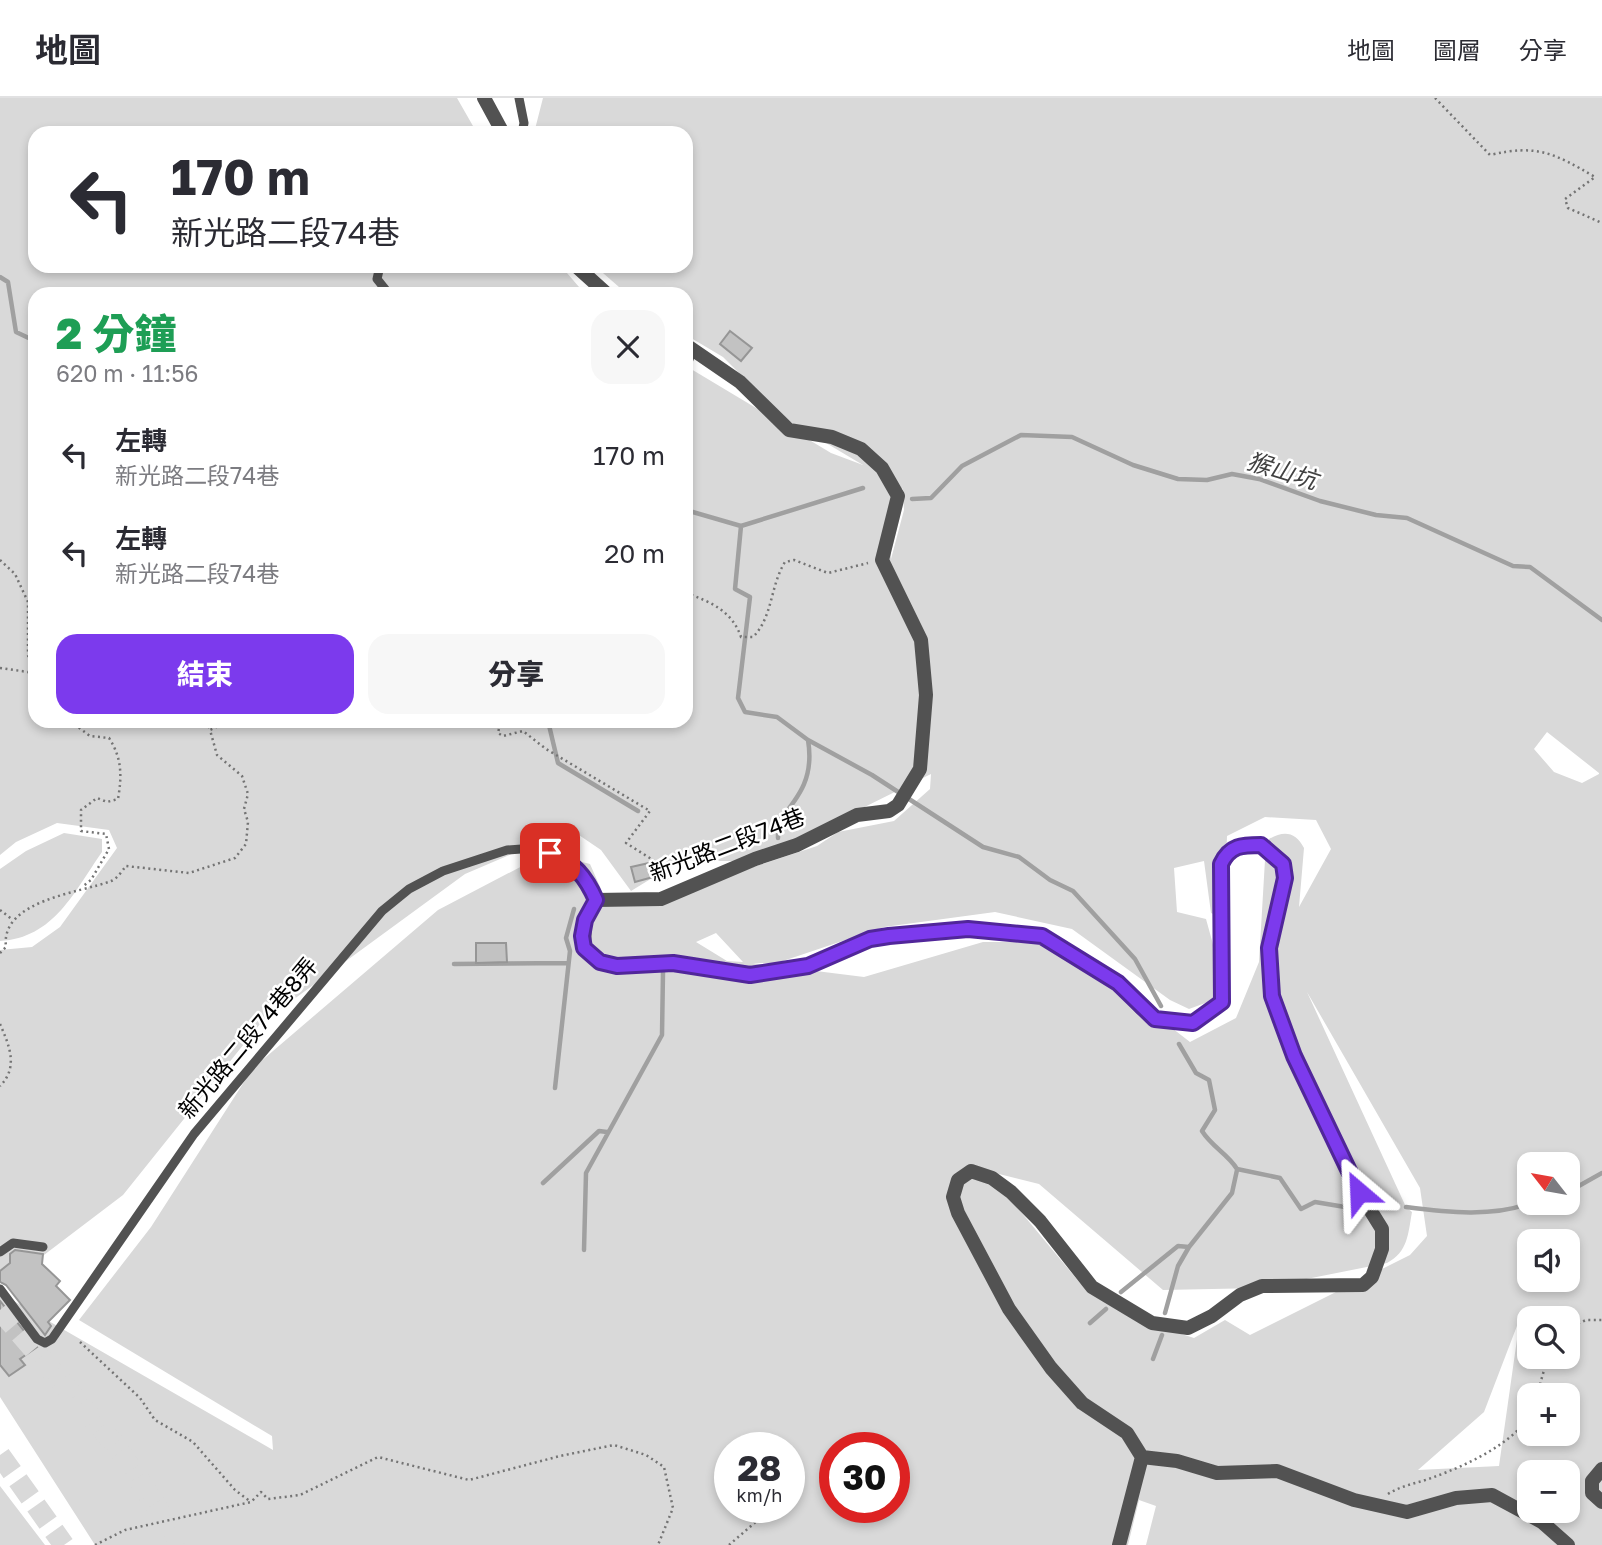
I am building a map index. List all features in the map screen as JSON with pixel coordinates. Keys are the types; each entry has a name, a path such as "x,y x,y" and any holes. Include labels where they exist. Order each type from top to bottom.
{"street":[{"path":"484,98 499,126"},
{"path":"584,273 599,287"},
{"path":"693,349 740,382 789,430 832,437 861,449 882,468 898,496 882,559"},
{"name":"新光路二段74巷","path":"596,900 661,899 755,859 797,845 858,815 889,811 898,805 920,769 926,695 921,640 882,559"},
{"path":"596,900 585,920 582,936 584,948 600,962 617,966 673,963 750,975 808,966 870,939 889,936 968,929 1042,936 1118,983 1155,1019 1193,1023 1222,1002 1221,864 1226,853 1240,845 1261,845 1274,853 1283,864 1285,878 1269,948 1272,996 1294,1056 1359,1192 1382,1228 1382,1249 1372,1277 1363,1285 1262,1286 1240,1295 1212,1316 1188,1328 1152,1323 1092,1287 1040,1221 992,1178 971,1171 958,1180 953,1197 966,1231 1009,1309 1051,1368 1083,1403 1127,1433 1142,1457 1119,1545"},
{"path":"1142,1457 1177,1461 1217,1473 1277,1471 1370,1505 1407,1512 1456,1498 1492,1495 1542,1522 1568,1545"},
{"path":"1602,1469 1592,1481 1592,1493 1602,1502"}],"lane":[{"path":"519,98 523,126"},
{"name":"新光路二段74巷8弄","path":"0,1289 37,1339 45,1343 52,1339 194,1134 360,933 409,889 477,858 507,850 535,848 565,858 583,873 596,900"},
{"path":"0,1252 13,1243 43,1247"}],"path":[{"path":"1435,98 1490,155 1534,149 1567,161 1595,177 1564,198 1568,208 1602,223"},
{"path":"0,559 15,574 28,602 28,655"},
{"path":"693,595 712,602 733,618 741,637 753,637 766,619 772,591 786,562 794,560 828,573 882,559"},
{"path":"0,668 28,673"},
{"path":"79,728 90,736 109,738 119,752 122,779 118,799 107,802 97,798 81,810 81,831 106,835 109,849 91,880 79,889"},
{"path":"0,953 6,947 5,936 13,920 33,906 79,889 114,880 127,866 188,873 234,858 246,844 248,822 244,809 248,794 242,776 217,755 210,730 214,728"},
{"path":"499,728 498,733 503,736 523,732 546,749 650,810 626,843 653,860 678,893"},
{"path":"0,910 13,920"},
{"path":"0,1024 11,1051 12,1069 0,1086"},
{"path":"1580,1323 1602,1320"},
{"path":"80,1342 140,1398 155,1420 192,1442 218,1472 251,1502"},
{"path":"1370,1505 1394,1490 1435,1477 1517,1432"},
{"path":"95,1545 125,1530 251,1502 261,1492 268,1499 300,1495 378,1457 470,1480 560,1455 614,1445 646,1455 664,1467 673,1508 658,1545"},
{"path":"729,1545 754,1523"}],"shaded area":[{"path":"0,98 457,98 473,126 28,126 28,273 567,273 579,287 28,287 28,728 693,728 693,370 831,453 863,465 784,418 723,357 693,339 693,287 619,287 603,273 693,273 693,126 536,126 543,98 1602,98 1602,1545 1146,1545 1156,1506 1139,1500 1128,1545 95,1545 0,1397 0,1293 273,1450 272,1436 79,1320 151,1227 253,1068 438,910 547,853 590,864 608,905 655,906 723,877 817,846 838,832 894,821 930,789 931,774 756,861 680,861 631,891 601,850 570,829 465,874 260,1024 123,1195 15,1277 0,1278 0,950 32,947 60,927 117,848 109,830 57,823 16,842 0,855","holes":["877,474 903,489 904,510 891,559 892,485","1547,732 1599,774 1582,783 1554,772 1534,749","1265,817 1316,820 1331,849 1299,907 1304,848 1289,834 1280,834 1269,839 1265,860 1259,962 1236,1018 1190,1042 1061,942 983,942 864,977 753,963 777,963 884,927 995,912 1072,929 1170,1000 1189,1009 1227,995 1206,919 1177,912 1174,868 1204,861 1211,913 1224,919 1227,836","716,933 743,962 727,961 696,942","1307,992 1420,1188 1427,1236 1410,1255 1250,1335 1225,1320 1194,1338 1131,1318 1080,1283 987,1171 1039,1184 1163,1290 1261,1288 1387,1263 1403,1248 1412,1212 1406,1207","1517,1306 1580,1306 1580,1369 1517,1369 1517,1339 1499,1466 1418,1470 1484,1412 1517,1326"]},
{"path":"64,833 102,839 102,852 72,897 49,922 19,938 0,941 0,869 26,851"},
{"path":"0,1486 45,1545 0,1545"}],"building":[{"path":"730,331 752,348 741,361 720,344"},
{"path":"649,863 653,877 635,882 631,867"},
{"path":"476,943 506,943 507,962 476,963"},
{"path":"15,1250 43,1254 42,1264 60,1281 56,1286 70,1300 48,1322 51,1326 45,1335 6,1285 0,1282 0,1271 10,1263 10,1254"},
{"path":"0,1301 37,1347 20,1359 25,1365 9,1376 0,1365"}],"waterway":[{"path":"0,277 8,282 16,332 28,338"},
{"name":"猴山坑","path":"912,499 931,498 962,466 1021,435 1072,437 1133,465 1178,479 1207,480 1232,474 1259,479 1320,501 1376,515 1407,518 1513,566 1530,567 1602,620"},
{"name":"猴山坑","path":"741,526 863,488"},
{"path":"693,512 741,526"},
{"path":"741,526 735,589 750,597 738,698 745,712 777,717 808,740 807,775 799,794 778,822 778,838"},
{"path":"550,728 558,763 638,811"},
{"path":"808,740 872,775 983,847 1019,857 1050,880 1073,891 1135,959 1161,1006"},
{"path":"555,1088 570,951 566,938 574,909"},
{"path":"454,964 568,963"},
{"path":"584,1250 586,1173 662,1035 663,972"},
{"path":"1179,1044 1196,1073 1209,1080 1215,1110 1202,1131 1237,1169 1280,1178 1301,1209 1315,1202 1363,1210"},
{"path":"543,1183 599,1131 607,1132"},
{"path":"1121,1292 1178,1246 1189,1247 1232,1193 1237,1170"},
{"path":"1580,1185 1602,1173"},
{"path":"1406,1207 1453,1212 1486,1212 1517,1207"},
{"path":"1165,1313 1178,1266 1189,1247"},
{"path":"1090,1323 1106,1309"},
{"path":"1153,1359 1162,1335"}],"tunnel":[{"path":"0,1310 118,1448 182,1545"},
{"path":"0,1455 64,1545"}],"route":[{"path":"550,853 565,858 583,873 591,889 596,900 585,920 582,936 584,948 590,957 600,962 617,966 673,963 750,975 808,966 870,939 889,936 968,929 1042,936 1118,983 1155,1019 1193,1023 1222,1002 1221,864 1226,853 1240,845 1261,845 1274,853 1283,864 1285,878 1269,948 1272,996 1294,1056 1359,1192"}]}
